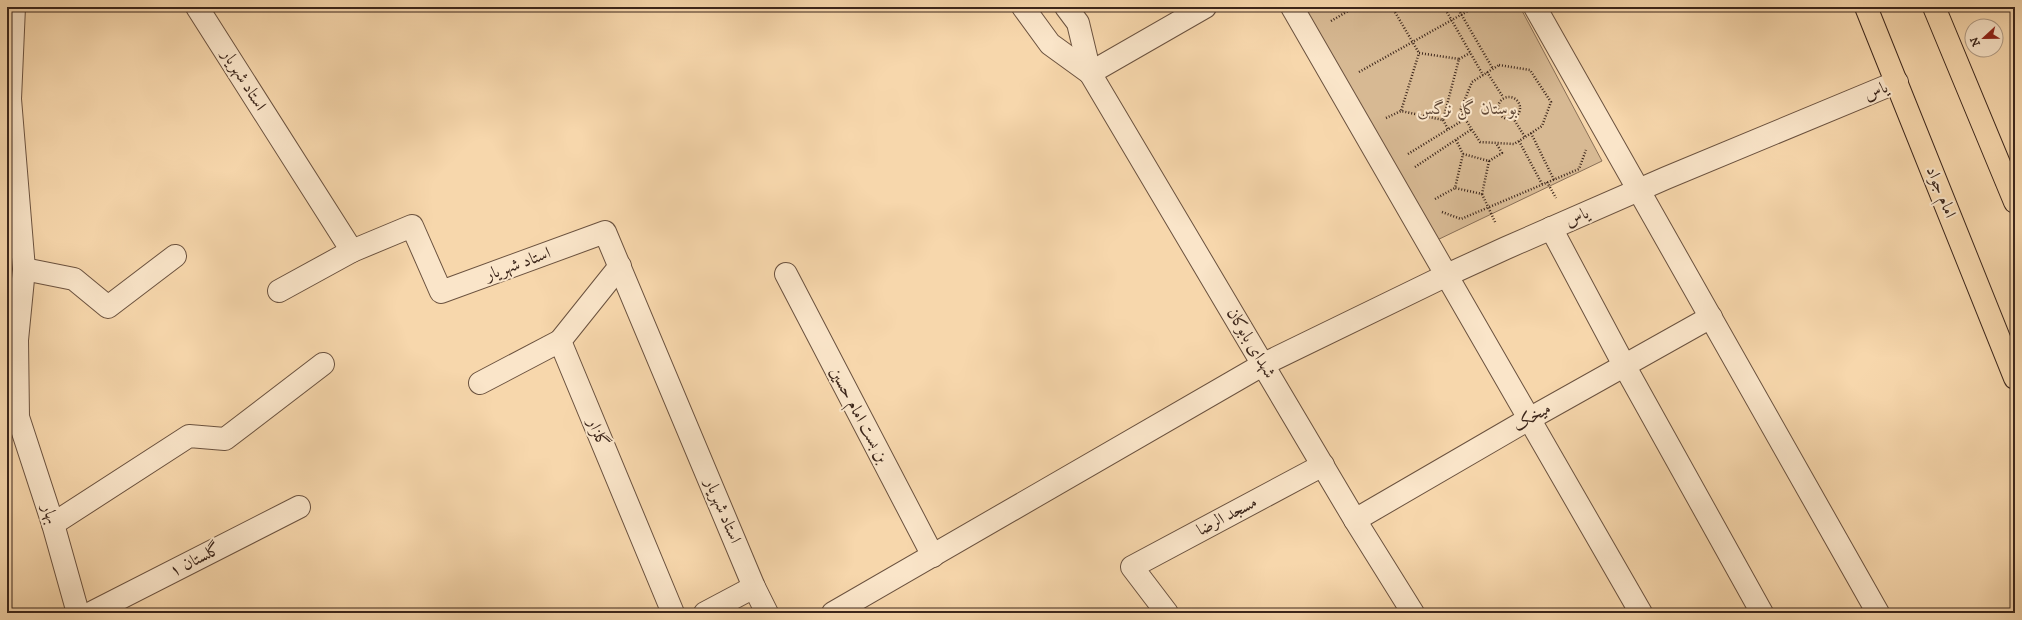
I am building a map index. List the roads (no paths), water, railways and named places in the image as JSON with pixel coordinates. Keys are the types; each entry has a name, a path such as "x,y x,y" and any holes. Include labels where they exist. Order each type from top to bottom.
{"main road":[{"name":"امام جواد","path":"1866,7 2015,378"},
{"path":"1934,7 2015,202"}],"street":[{"name":"بهار","path":"14,7 10,100 24,269 17,340 12,421 53,524 78,613"},
{"name":"استاد شهریار","path":"197,7 352,251 412,226 441,292 605,232 754,586 767,613"},
{"name":"شهدای بابوکان","path":"1023,7 1050,44 1090,73"},
{"name":"شهدای بابوکان","path":"1066,7 1078,23 1090,73 1264,364 1355,520 1413,613"},
{"path":"1090,73 1206,7"},
{"path":"1292,7 1641,613"},
{"path":"1535,7 1878,613"},
{"name":"یاس","path":"833,613 1264,364 1447,275 1551,228 1897,82"},
{"path":"1551,228 1624,365 1762,613"},
{"path":"280,291 352,251"},
{"path":"24,269 74,279 108,307 175,256"},
{"path":"480,383 560,342 620,266"},
{"name":"بن بست امام حسین","path":"786,274 933,556"},
{"name":"میخک","path":"1355,520 1529,419 1711,317"},
{"name":"گلزار","path":"560,342 673,613"},
{"path":"53,524 188,436 225,439 323,364"},
{"name":"مسجد الرضا","path":"1167,613 1132,567 1323,465"},
{"name":"گلستان ۱","path":"91,613 299,507"},
{"path":"705,613 754,586"}],"park label":[{"name":"بوستان گل نرگس","path":"1467,109"}]}
